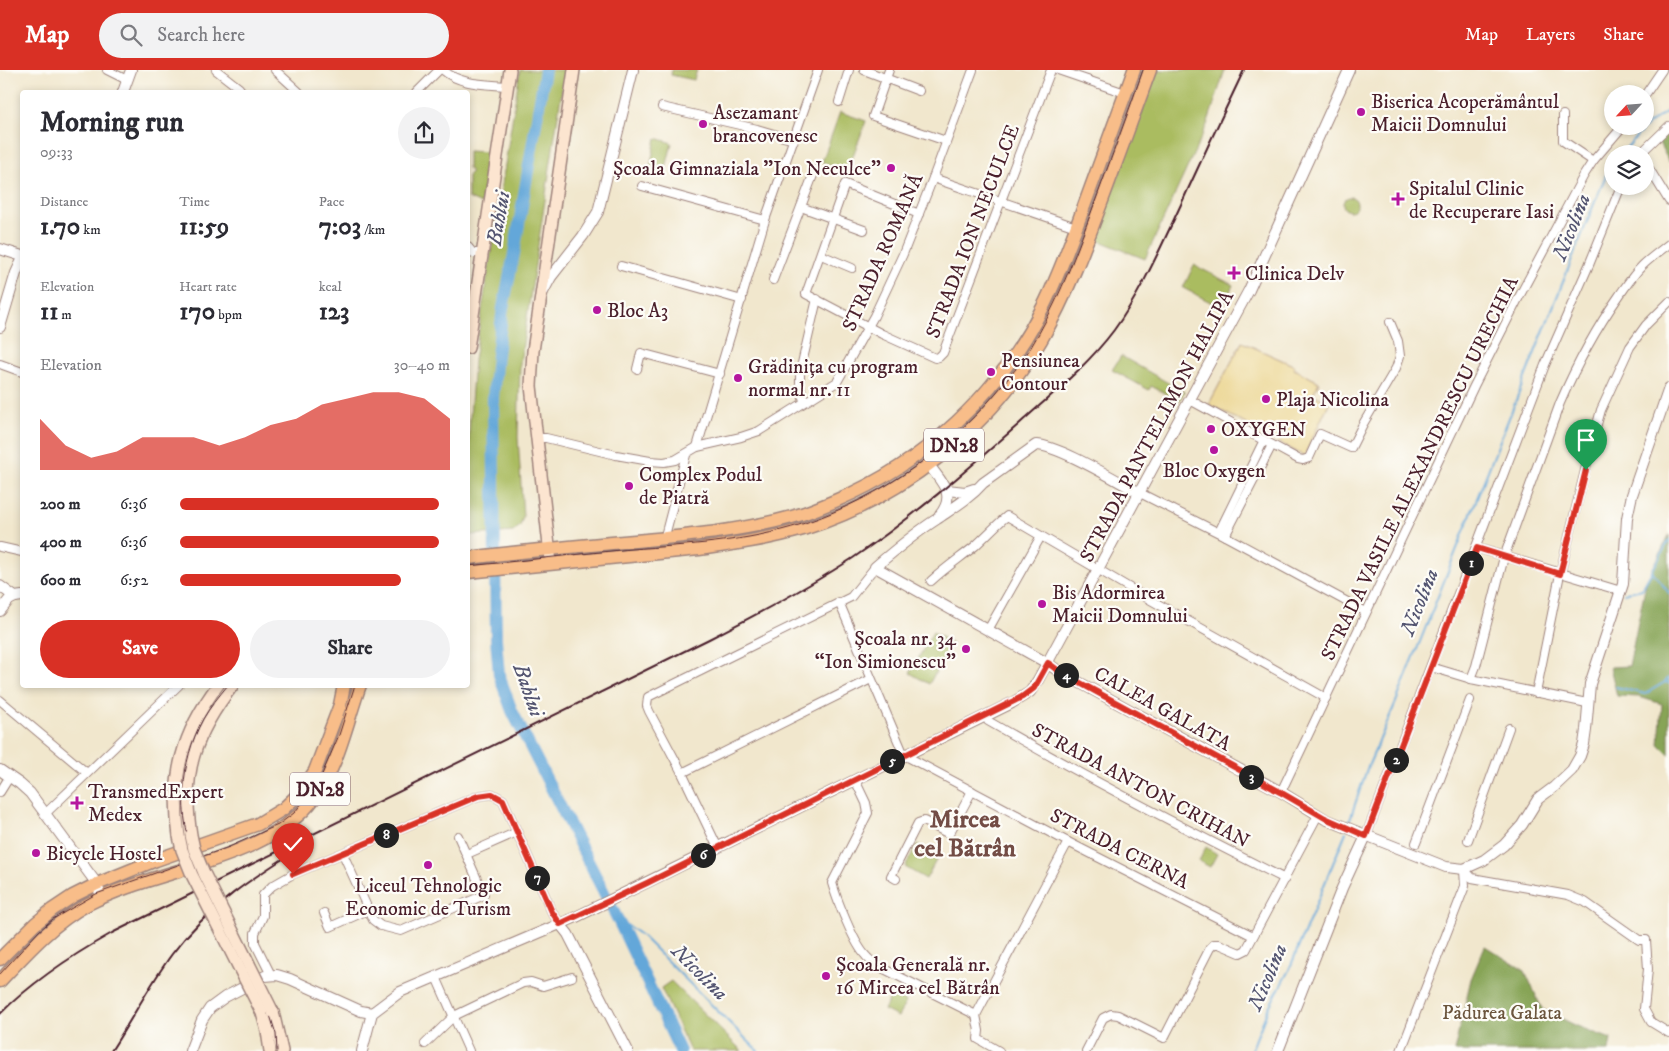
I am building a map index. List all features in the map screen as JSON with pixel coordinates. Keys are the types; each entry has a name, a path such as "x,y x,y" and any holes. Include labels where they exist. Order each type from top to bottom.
{"main road":[{"path":"470,316 510,70"},
{"path":"551,563 531,386 533,351 574,70"},
{"name":"DN28","path":"470,558 725,531 794,517 856,492 917,456 976,404 1013,358 1044,306 1062,266 1134,70"},
{"name":"DN28","path":"470,572 716,547 781,535 829,520 868,502 910,478 928,465 951,447 990,409 1041,341 1076,272 1150,70"},
{"path":"216,688 202,707 191,728 179,764 175,800 178,828 182,850 192,875 262,1013 270,1051"},
{"path":"231,688 205,724 194,752 188,779 188,817 198,860 273,1012 282,1051"},
{"name":"DN28","path":"1,956 52,910 73,896 96,884 258,824 272,817 292,802 312,776 320,760 340,705 343,688"},
{"name":"DN28","path":"0,981 57,923 89,903 254,844 282,829 303,811 323,785 337,752 359,688"}],"street":[{"path":"107,70 129,75 124,90"},
{"path":"216,70 240,90"},
{"path":"275,70 297,90"},
{"path":"419,90 441,70 460,81 507,86"},
{"path":"541,296 551,277 583,236 598,212 633,70"},
{"path":"697,447 765,220 818,70"},
{"path":"839,102 849,70"},
{"path":"864,70 919,91"},
{"path":"889,70 873,116 946,140"},
{"name":"STRADA ROMANĂ","path":"536,438 546,438 650,461 664,462 675,460 697,447 759,431 837,382 887,291 934,178 946,140 973,70"},
{"name":"STRADA ION NECULCE","path":"868,328 931,357 941,356 1050,70"},
{"path":"1058,70 1125,93"},
{"name":"STRADA PANTELIMON HALIPA","path":"904,755 986,716 1030,692 1048,663 1258,273 1349,70"},
{"path":"1652,85 1662,70"},
{"path":"662,107 757,129 794,140"},
{"path":"1563,115 1563,141 1593,161"},
{"path":"1649,145 1669,126"},
{"name":"STRADA VASILE ALEXANDRESCU URECHIA","path":"1280,792 1507,321 1584,175 1593,161 1615,135"},
{"path":"773,280 816,170"},
{"path":"1654,177 1669,201"},
{"path":"934,178 1076,227"},
{"path":"868,328 806,294 845,184 919,214"},
{"path":"642,186 765,220"},
{"path":"1278,1051 1362,834 1431,667 1546,365 1617,195"},
{"path":"801,208 864,230"},
{"path":"1471,679 1504,557 1560,403 1583,353 1605,316 1638,270 1669,244"},
{"path":"0,249 20,257"},
{"path":"470,249 481,254"},
{"path":"821,255 852,268"},
{"path":"0,327 20,263"},
{"path":"621,266 742,300"},
{"path":"804,401 800,385 800,372 817,299"},
{"path":"1536,693 1560,574 1601,410 1630,346 1646,325 1669,302"},
{"path":"1190,400 1298,459 1309,458 1320,434 1351,448 1396,368 1400,356 1398,341 1390,322"},
{"path":"637,369 641,353 720,374"},
{"path":"0,364 20,371"},
{"path":"1464,869 1484,860 1504,845 1522,824 1538,799 1572,770 1584,744 1590,684 1623,584 1626,518 1632,494 1669,388"},
{"path":"1222,534 1264,440"},
{"path":"947,490 965,492 972,490 1036,445 1044,445 1066,454 1222,534 1366,612"},
{"path":"1222,534 1272,445"},
{"path":"667,538 666,532 686,454"},
{"path":"928,465 947,490 948,502 937,518"},
{"path":"718,848 682,773 646,706 648,697 850,597 875,567 937,518 976,491 983,483"},
{"path":"931,581 1007,516 1098,570 1326,698"},
{"path":"988,630 1041,536"},
{"path":"0,547 20,552"},
{"path":"1477,548 1620,591"},
{"name":"CALEA GALATA","path":"875,567 1048,663 1060,672 1280,792 1321,817 1446,867 1464,869"},
{"path":"0,586 19,596"},
{"path":"0,611 9,600 19,596"},
{"path":"362,1051 372,1013 400,992 574,918 904,755 839,602"},
{"path":"1431,667 1471,679 1587,703"},
{"path":"682,773 871,679"},
{"path":"45,814 176,688"},
{"path":"0,700 87,773"},
{"path":"1416,843 1470,700"},
{"name":"STRADA ANTON CRIHAN","path":"986,716 988,721 1050,757 1285,879"},
{"path":"1468,840 1508,728"},
{"name":"STRADA CERNA","path":"904,755 1068,842 1253,936"},
{"path":"0,770 30,793 96,884 102,897"},
{"path":"0,792 10,776"},
{"path":"855,780 866,802 868,813 832,883 859,946 866,956 878,966 976,1015"},
{"path":"896,879 891,876 918,823 924,821 949,834 972,791"},
{"path":"271,975 255,943 255,933 263,916 263,895 272,886 293,874 478,796 492,794 503,800 552,912 568,934 628,1051"},
{"path":"1086,1051 1103,1018 1111,1014 1118,1015 1164,1038 1210,948 1214,944 1219,944 1240,953 1246,950 1321,817"},
{"path":"467,854 517,832"},
{"path":"343,854 373,920 381,926 401,931 484,895 458,836"},
{"path":"999,1051 978,1039 979,1031 976,1015 1068,842"},
{"path":"1464,869 1472,878 1568,895 1585,902 1639,940 1646,940 1648,969 1644,1009 1651,1022 1669,1033"},
{"path":"1401,1051 1465,886 1464,869"},
{"path":"324,913 330,927 368,910"},
{"path":"190,1051 202,1020 210,1008 225,997 265,976 271,975 290,979 372,1013"},
{"path":"436,977 469,1051"},
{"path":"425,1044 454,1016 527,981 543,986 572,978"}],"green space":[{"path":"520,70 565,70 520,363 518,437 523,517 520,526 513,532 470,535 470,417 474,360"},
{"path":"672,70 697,70 694,80 671,75"},
{"path":"1158,70 1225,70 1207,125 1145,259 1095,239"},
{"path":"840,112 866,121 847,172 822,162"},
{"path":"1669,131 1669,162 1658,141"},
{"path":"656,138 672,143 665,172 650,168"},
{"path":"470,151 488,152 481,204 470,199"},
{"path":"1350,197 1355,199 1357,204 1355,209 1350,211 1345,209 1343,204 1345,199"},
{"path":"1194,265 1233,285 1222,308 1183,288"},
{"path":"1121,356 1184,392 1179,401 1151,386 1149,390 1112,370"},
{"path":"1669,535 1669,755 1659,745 1662,704 1639,697 1617,696 1610,667 1629,666 1646,583"},
{"path":"933,632 952,644 929,684 910,673"},
{"path":"917,844 939,855 926,879 905,867"},
{"path":"1206,847 1217,854 1210,867 1199,861"},
{"name":"Pădurea Galata","path":"1485,946 1525,971 1542,1009 1577,1026 1611,1039 1609,1051 1454,1051 1471,979"},
{"path":"671,981 742,1051 690,1051 661,988"},
{"path":"892,994 906,1002 898,1017 884,1010"}],"sand":[{"name":"Plaja Nicolina","path":"1242,342 1295,366 1294,369 1319,382 1313,394 1329,403 1304,456 1209,404"}],"waterway":[{"name":"Bahlui","path":"545,70 503,308 493,398 496,639 499,675 512,711 617,918 680,1051"},
{"name":"Nicolina","path":"1629,145 1647,125 1669,110"},
{"name":"Nicolina","path":"1348,825 1367,769 1396,702 1604,180"},
{"path":"1669,540 1652,571 1669,593"},
{"path":"1624,593 1642,589 1652,571"},
{"path":"1665,682 1669,678"},
{"path":"1616,687 1645,694 1665,682 1669,683"},
{"name":"Nicolina","path":"1251,1051 1268,1009 1289,970 1346,832"},
{"name":"Nicolina","path":"617,918 642,936 758,1051"}],"tram line":[{"path":"470,566 695,544 738,539 781,530 832,513 861,500 914,467 940,448 985,405 1015,370 1035,341 1047,319 1089,219 1143,70"},
{"path":"226,688 203,719 189,754 185,771 184,789 186,825 195,861 269,1012 276,1034 277,1051"},
{"path":"0,974 39,931 53,919 96,894 229,847 278,825 294,813 318,784 339,735 354,688"}],"railway":[{"path":"0,1014 53,970 112,933 727,630 818,580 896,527 959,477 1057,390 1093,355 1114,330 1156,258 1244,70"},
{"path":"111,1051 156,977 172,954 201,921 250,880 305,845"}],"place":[{"name":"Biserica Acoperământul Maicii Domnului","path":"1361,112"},
{"name":"Asezamant brancovenesc","path":"703,124"},
{"name":"Școala Gimnaziala \"Ion Neculce\"","path":"891,168"},
{"name":"Spitalul Clinic de Recuperare Iasi","path":"1398,199"},
{"name":"Clinica Delv","path":"1234,273"},
{"name":"Bloc A3","path":"597,310"},
{"name":"Pensiunea Contour","path":"991,372"},
{"name":"Grădinița cu program normal nr. 11","path":"738,378"},
{"name":"Plaja Nicolina","path":"1266,399"},
{"name":"OXYGEN","path":"1211,429"},
{"name":"Bloc Oxygen","path":"1214,450"},
{"name":"Complex Podul de Piatră","path":"629,486"},
{"name":"Bis Adormirea Maicii Domnului","path":"1042,604"},
{"name":"Școala nr. 34 “Ion Simionescu”","path":"966,649"},
{"name":"TransmedExpert Medex","path":"77,803"},
{"name":"Bicycle Hostel","path":"36,853"},
{"name":"Liceul Tehnologic Economic de Turism","path":"428,865"},
{"name":"Școala Generală nr. 16 Mircea cel Bătrân","path":"826,976"}],"district":[{"name":"Mircea cel Bătrân","path":"965,832"}],"route":[{"path":"293,874 478,796 492,794 503,800 552,912 560,924 647,883 1022,697 1034,688 1048,663 1060,672 1325,818 1366,836 1477,548 1560,574 1586,470"}]}
